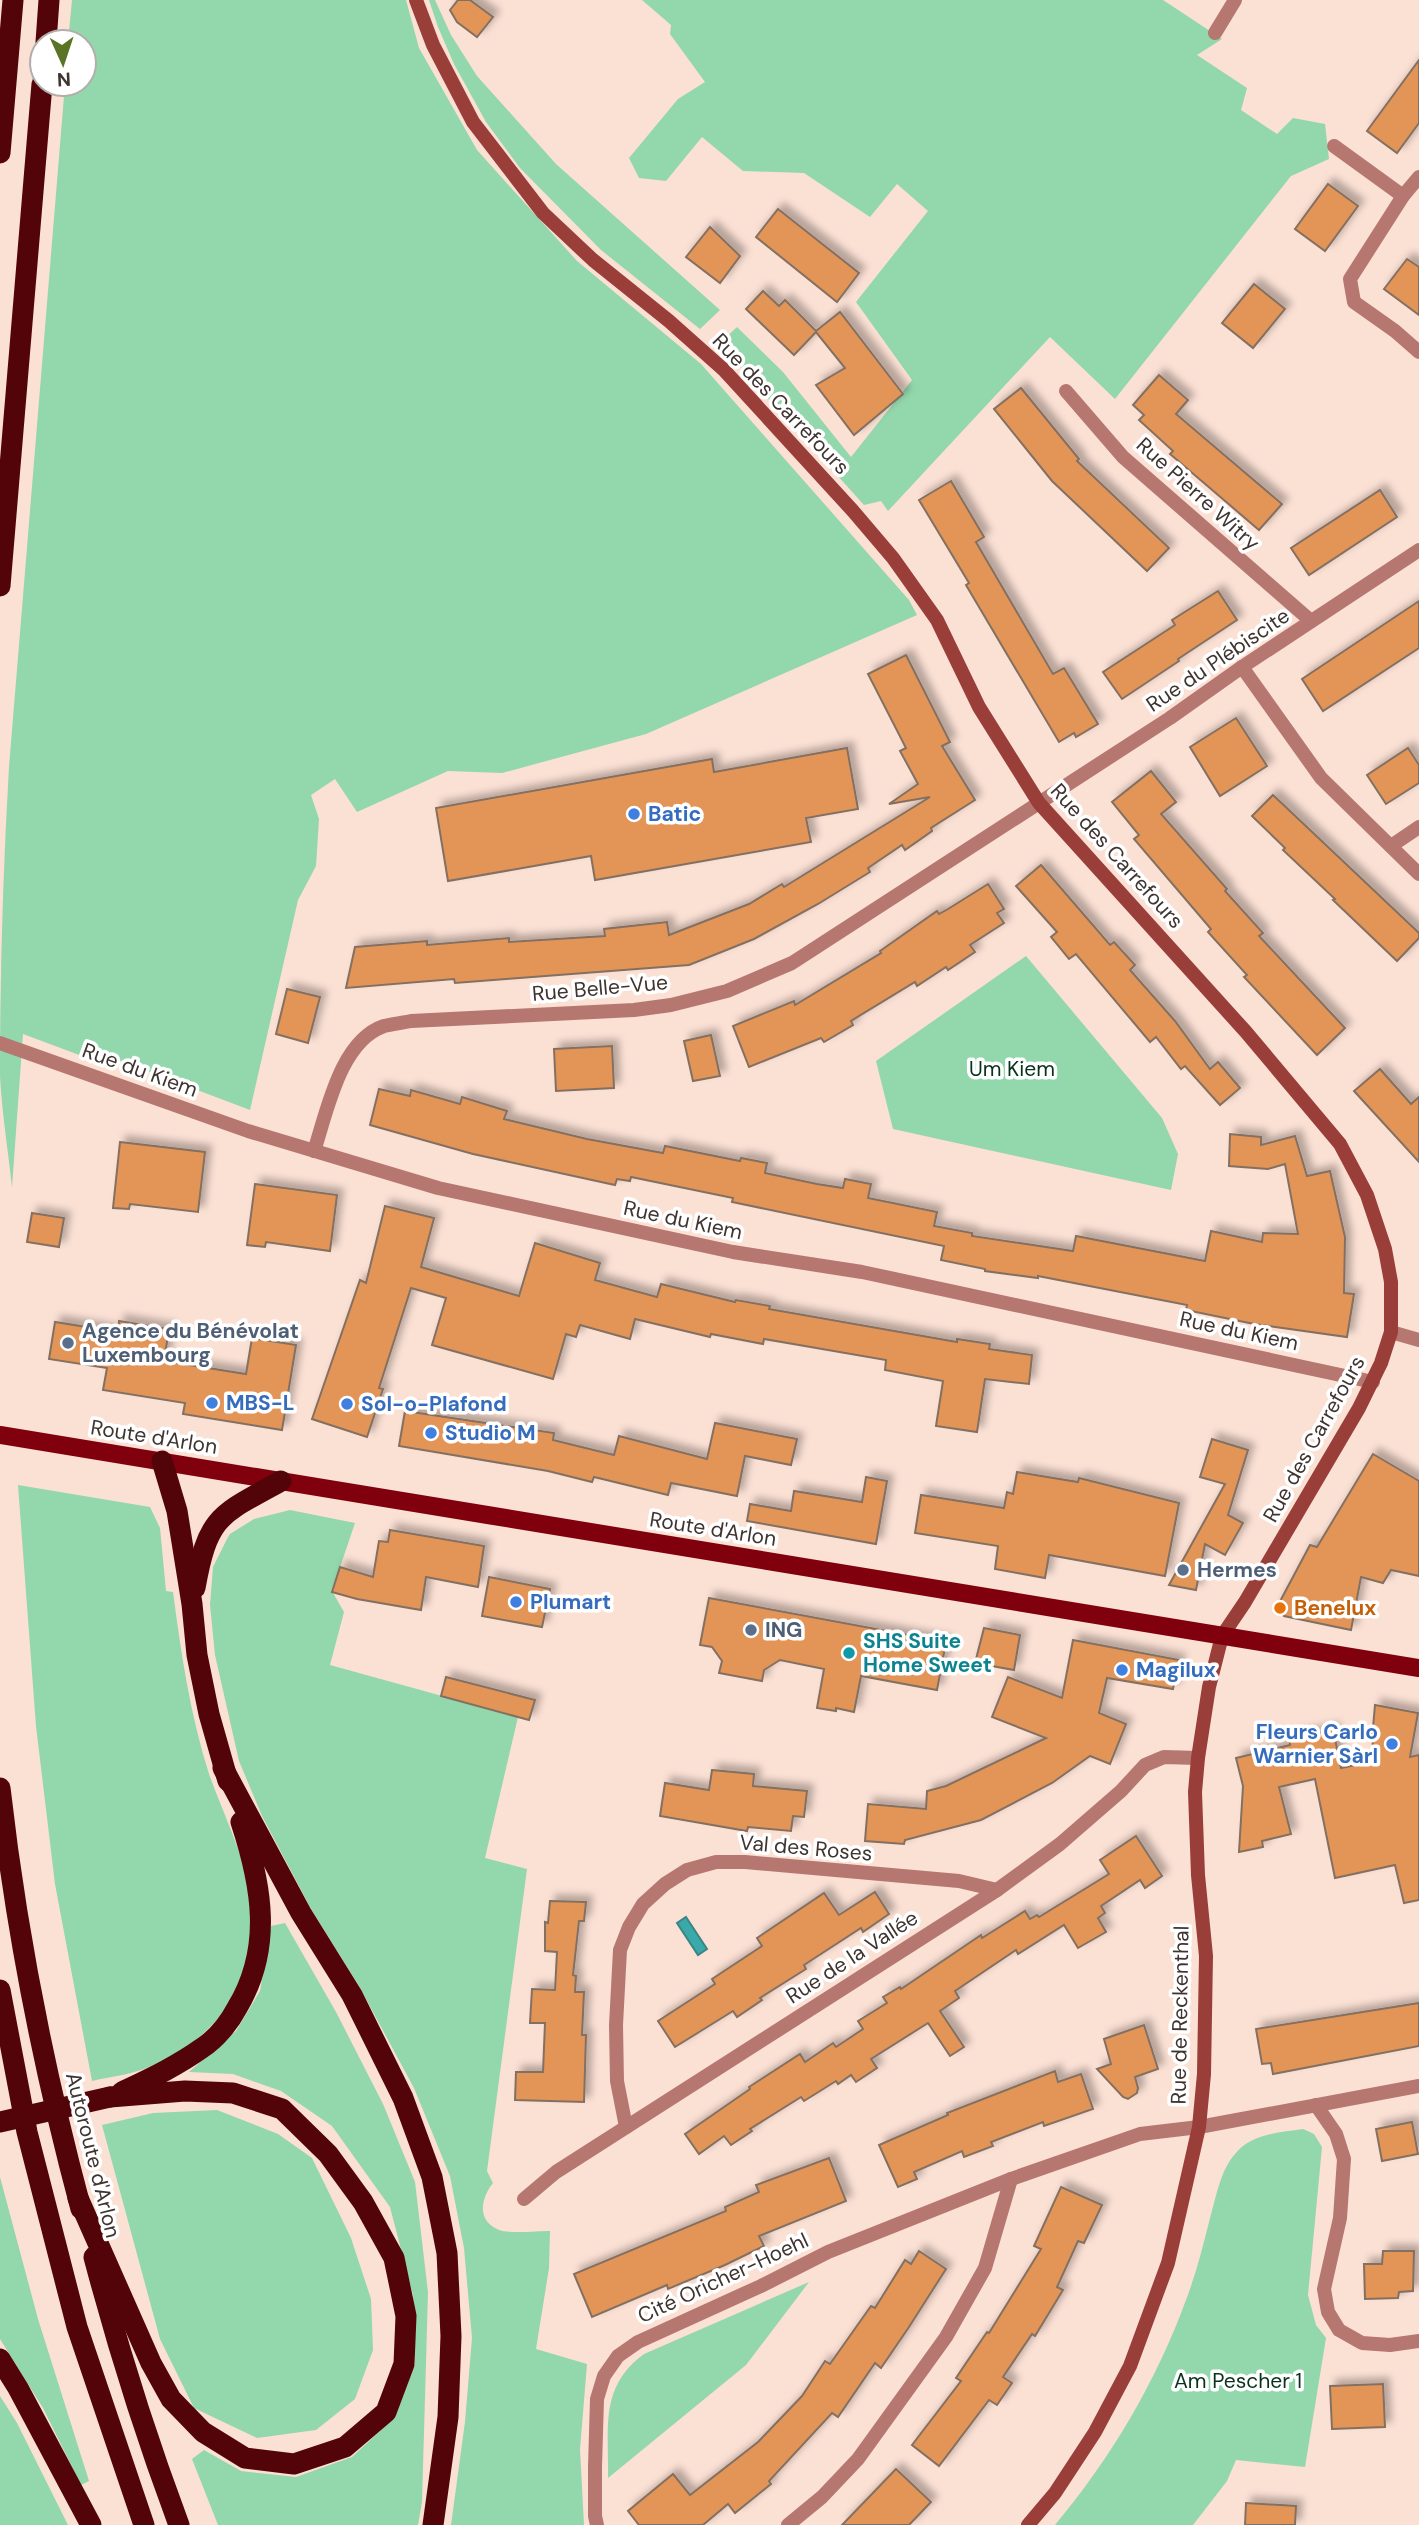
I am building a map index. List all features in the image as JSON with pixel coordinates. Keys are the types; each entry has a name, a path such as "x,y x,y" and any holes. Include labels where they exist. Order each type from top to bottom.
{"highway":[{"path":"0,153 13,0"},
{"path":"47,28 49,0"},
{"path":"0,586 41,98"},
{"path":"110,2098 165,2071 204,2047 231,2020 249,1988 260,1952 262,1915 252,1855 223,1768 209,1714 197,1655 177,1511 162,1461"},
{"path":"192,1604 202,1553 215,1523 230,1509 282,1481"},
{"path":"223,1768 301,1913 352,1995 403,2098 432,2177 446,2253 451,2336 448,2417 433,2525"},
{"name":"Autoroute d'Arlon","path":"0,1788 23,1946 50,2086 118,2348 155,2462 179,2525"},
{"path":"0,1990 27,2132 77,2327 144,2525"},
{"path":"0,2122 110,2098 185,2091 233,2093 282,2109 328,2154 363,2202 394,2258 406,2316 404,2364 386,2412 345,2447 294,2464 245,2458 203,2432 171,2399 151,2363 78,2198"},
{"path":"0,2359 91,2525"}],"main road":[{"name":"Rue des Carrefours","path":"416,0 433,45 472,122 543,213 593,260 669,321 724,370 893,558 937,620 979,707 1039,803 1254,1042 1340,1144 1367,1195 1385,1249 1391,1282 1391,1332 1373,1382 1223,1636"},
{"name":"Route d'Arlon","path":"8,1436 1419,1668"},
{"name":"Rue de Reckenthal","path":"1028,2525 1055,2493 1095,2432 1130,2366 1168,2263 1199,2127 1204,2074 1206,1956 1195,1792 1209,1687 1223,1636"}],"street":[{"path":"1215,33 1235,0"},
{"path":"1334,146 1403,196"},
{"path":"1419,177 1403,196 1350,279 1354,302 1419,352"},
{"name":"Rue Pierre Witry","path":"1066,391 1123,457 1311,621"},
{"name":"Rue du Plébiscite","path":"1039,803 1419,550"},
{"path":"1242,667 1321,778 1419,874"},
{"name":"Rue Belle-Vue","path":"314,1151 341,1072 357,1044 382,1027 411,1021 634,1010 727,991 792,964 1039,803"},
{"path":"1391,846 1419,827"},
{"name":"Rue du Kiem","path":"0,1043 248,1131 438,1188 733,1252 862,1272 1373,1382"},
{"path":"1391,1332 1419,1340"},
{"name":"Rue de la Vallée","path":"524,2199 556,2172 997,1890 1060,1844 1121,1791 1145,1765 1164,1757 1198,1758"},
{"name":"Val des Roses","path":"626,2127 617,2081 616,2025 620,1950 629,1927 643,1904 665,1884 687,1870 706,1864 745,1862 959,1881 997,1890"},
{"name":"Cité Oricher-Hoehl","path":"597,2525 597,2399 604,2376 618,2356 638,2342 828,2252 1012,2179 1140,2134 1199,2127 1419,2086"},
{"path":"1315,2105 1336,2134 1344,2159 1340,2218 1325,2289 1328,2312 1339,2330 1362,2343 1419,2341"},
{"path":"788,2525 822,2497 858,2459 946,2337 985,2267 1012,2179"}],"green space":[{"path":"72,0 406,0 419,48 477,150 577,261 701,364 909,600 917,615 646,734 502,773 448,771 357,812 335,779 311,795 319,819 316,866 298,900 250,1110 105,1055 93,1054 90,1059 23,1034 12,1187 0,1076 2,921 9,767 64,98 98,98 98,28 69,28"},
{"path":"429,0 435,0 451,35 477,76 556,164 720,310 700,329 601,250 520,168 486,122 454,64"},
{"path":"642,0 1163,0 1222,39 1197,55 1247,88 1241,110 1277,134 1293,118 1325,124 1329,159 1291,176 1115,399 1050,337 888,511 881,501 864,505 719,344 737,327 783,372 851,457 912,380 856,302 928,211 897,184 870,217 804,173 743,171 702,137 666,181 639,178 629,158 678,99 705,82 670,34 671,25"},
{"name":"Um Kiem","path":"1026,956 1162,1118 1178,1154 1171,1190 893,1129 876,1061"},
{"path":"18,1485 150,1507 160,1528 166,1591 173,1592 196,1729 209,1774 241,1858 249,1893 251,1926 248,1957 239,1985 224,2011 203,2034 177,2053 138,2071 92,2081 55,1884 36,1726"},
{"path":"290,1510 355,1523 332,1591 344,1612 330,1665 518,1717 485,1858 527,1869 487,2171 493,2183 486,2195 483,2209 487,2221 499,2230 550,2231 549,2268 536,2349 587,2364 580,2449 584,2525 451,2525 465,2422 472,2338 464,2248 450,2176 414,2088 359,1986 311,1909 262,1816 239,1761 215,1655 210,1605 213,1567 227,1539 230,1534 254,1519"},
{"path":"285,1923 336,2012 383,2104 415,2182 428,2292 422,2502 418,2525 218,2525 192,2459 204,2450 241,2471 296,2477 352,2457 395,2417 415,2364 413,2295 390,2207 332,2126 281,2091 233,2074 189,2072 236,2031 260,1991 271,1926"},
{"path":"217,2110 278,2134 312,2158 351,2238 371,2299 373,2350 355,2399 316,2430 257,2438 194,2408 160,2339 102,2125 153,2113"},
{"name":"Am Pescher 1","path":"1303,2129 1314,2134 1322,2147 1308,2295 1316,2325 1326,2338 1305,2467 1236,2460 1227,2481 1193,2525 1055,2525 1113,2446 1161,2360 1190,2290 1219,2185 1230,2161 1242,2147 1257,2138"},
{"path":"0,2177 38,2319 89,2481 81,2485 43,2408 0,2339"},
{"path":"809,2282 746,2365 608,2478 610,2410 613,2395 630,2367 644,2354"},
{"path":"0,2396 17,2423 68,2525 0,2525"}],"water":[{"path":"686,1917 707,1949 698,1955 677,1923"}],"building":[{"path":"458,0 470,0 493,17 477,37 457,22 450,10"},
{"path":"1419,60 1419,123 1397,153 1367,131"},
{"path":"1328,184 1358,206 1325,251 1295,229"},
{"path":"778,209 859,273 837,302 756,237"},
{"path":"710,227 740,256 720,283 686,257"},
{"path":"1407,259 1419,267 1419,315 1384,289"},
{"path":"1254,284 1285,309 1253,348 1222,323"},
{"path":"763,291 779,306 785,300 816,331 840,312 903,394 854,435 816,385 845,368 816,332 794,355 746,309"},
{"path":"1159,375 1188,400 1176,414 1282,504 1259,530 1170,454 1173,451 1139,420 1144,415 1133,405"},
{"path":"1021,388 1079,459 1077,461 1169,548 1147,571 1052,481 994,409"},
{"path":"951,481 984,537 976,542 1053,674 1064,668 1098,724 1076,737 1074,733 1059,742 919,500"},
{"path":"1380,490 1397,517 1309,575 1291,548"},
{"path":"1218,591 1237,620 1122,699 1103,672 1175,625 1172,620"},
{"path":"1419,601 1419,648 1323,711 1302,679"},
{"path":"906,655 950,742 942,746 975,800 931,828 932,831 905,850 902,845 868,868 870,872 818,904 754,939 689,965 455,983 454,979 346,988 355,947 427,941 427,945 509,938 509,942 605,936 604,929 667,922 669,935 749,904 782,884 784,887 930,797 889,804 918,784 900,751 906,748 868,674"},
{"path":"1236,718 1267,766 1220,796 1190,747"},
{"name":"Batic","path":"847,748 858,809 806,818 811,842 595,880 591,856 448,881 436,808 712,759 714,772"},
{"path":"1408,748 1419,765 1419,783 1386,804 1367,775"},
{"path":"1151,771 1176,802 1161,814 1263,933 1259,936 1345,1028 1317,1055 1244,977 1247,975 1208,932 1211,929 1134,839 1139,835 1112,802"},
{"path":"1273,795 1419,933 1419,938 1397,961 1283,850 1285,848 1252,816"},
{"path":"1041,865 1110,945 1114,942 1135,965 1130,970 1175,1021 1210,1069 1218,1062 1240,1088 1220,1105 1185,1066 1181,1069 1156,1037 1150,1042 1076,954 1069,959 1051,937 1057,932 1016,886"},
{"path":"988,884 1004,909 997,913 1004,923 970,945 975,952 917,986 915,982 851,1021 853,1025 824,1042 821,1038 749,1067 733,1026 794,1001 795,1005 881,953 880,951 937,911 939,914"},
{"path":"287,989 320,997 308,1043 276,1034"},
{"path":"711,1035 720,1076 693,1081 684,1041"},
{"path":"612,1046 614,1088 556,1091 554,1049"},
{"path":"1380,1069 1411,1104 1419,1097 1419,1162 1354,1091"},
{"path":"379,1089 410,1096 411,1090 460,1104 462,1097 507,1111 504,1119 587,1139 663,1153 665,1146 740,1161 741,1158 767,1163 765,1173 817,1184 843,1188 845,1179 871,1184 868,1198 937,1212 934,1226 972,1233 972,1236 1073,1251 1076,1236 1205,1261 1211,1231 1262,1242 1263,1233 1298,1234 1285,1164 1268,1169 1229,1166 1230,1134 1261,1137 1261,1145 1295,1136 1307,1176 1330,1171 1345,1237 1344,1293 1354,1294 1347,1337 1254,1324 1186,1310 1187,1305 1038,1276 985,1271 941,1260 944,1246 732,1202 733,1198 631,1177 630,1181 617,1179 615,1185 473,1154 370,1125"},
{"path":"120,1142 205,1152 198,1212 130,1204 129,1209 113,1208"},
{"path":"255,1184 337,1195 330,1251 266,1242 265,1247 247,1245"},
{"path":"385,1206 434,1218 421,1267 519,1296 535,1243 600,1263 595,1280 657,1297 661,1284 735,1302 736,1300 770,1306 769,1309 957,1342 957,1339 990,1344 989,1349 1032,1355 1029,1384 985,1379 977,1432 936,1426 943,1381 885,1370 886,1360 764,1339 763,1344 711,1334 710,1337 635,1319 630,1339 580,1325 576,1337 566,1334 553,1379 432,1345 446,1298 411,1288 379,1388 383,1389 367,1437 312,1419 360,1280 366,1283"},
{"path":"32,1213 64,1218 59,1247 27,1242"},
{"path":"119,1321 169,1329 164,1361 246,1374 252,1338 296,1345 282,1430 183,1414 185,1403 103,1390 107,1368 49,1359 55,1322 118,1332"},
{"path":"405,1411 554,1433 553,1440 614,1455 619,1436 707,1459 715,1423 797,1439 791,1465 745,1456 737,1496 671,1483 668,1495 594,1477 592,1482 548,1471 399,1446"},
{"path":"1212,1439 1248,1450 1228,1515 1243,1523 1225,1555 1205,1544 1196,1590 1169,1585 1225,1484 1200,1477"},
{"path":"1373,1454 1419,1481 1419,1576 1391,1570 1383,1583 1361,1577 1351,1630 1284,1616 1277,1607 1310,1545 1317,1547"},
{"path":"1017,1472 1078,1482 1079,1478 1179,1503 1165,1576 1049,1555 1045,1578 995,1569 998,1546 915,1533 921,1495 1004,1508 1007,1492 1013,1494"},
{"path":"866,1477 887,1481 876,1544 747,1521 750,1504 791,1511 794,1491 862,1502"},
{"path":"390,1530 484,1546 478,1587 426,1577 421,1610 332,1592 340,1567 373,1577 379,1541 388,1542"},
{"name":"Plumart","path":"489,1577 550,1589 542,1627 482,1616"},
{"path":"709,1598 946,1642 937,1690 861,1676 854,1712 836,1708 836,1711 817,1708 824,1669 780,1660 764,1670 762,1681 719,1673 722,1661 712,1647 700,1645"},
{"path":"984,1628 1020,1635 1014,1670 975,1663"},
{"path":"1073,1640 1179,1660 1173,1689 1107,1678 1099,1713 1126,1724 1110,1764 1090,1756 1052,1783 981,1820 905,1840 904,1844 865,1841 868,1804 926,1809 927,1791 946,1786 1046,1738 992,1717 1008,1677 1062,1698"},
{"path":"446,1677 535,1700 529,1720 441,1696"},
{"path":"1375,1705 1418,1713 1410,1757 1419,1755 1419,1900 1404,1903 1395,1865 1335,1878 1315,1779 1279,1787 1291,1834 1262,1841 1263,1847 1239,1852 1243,1786 1236,1758 1290,1745 1289,1738 1333,1729 1341,1768 1375,1761 1372,1739"},
{"path":"712,1770 754,1774 753,1786 807,1791 804,1817 793,1816 791,1831 748,1827 747,1831 660,1816 665,1783 709,1790"},
{"path":"1136,1836 1162,1876 1145,1888 1140,1880 1101,1906 1105,1913 1098,1918 1106,1932 1078,1948 1064,1925 1018,1954 1016,1950 955,1991 959,1998 940,2011 964,2047 950,2056 928,2023 871,2059 877,2068 856,2082 851,2075 804,2101 801,2097 750,2129 752,2131 731,2145 724,2136 699,2154 685,2134 800,2054 805,2062 833,2043 836,2047 863,2029 858,2021 887,2003 883,1997 900,1987 901,1989 981,1935 982,1938 1025,1911 1030,1919 1037,1915 1039,1917 1109,1874 1100,1860"},
{"path":"875,1892 889,1914 863,1932 861,1928 804,1965 806,1969 760,1998 762,2000 737,2017 733,2011 675,2047 658,2021 715,1984 712,1979 762,1946 757,1938 824,1893 839,1915"},
{"path":"550,1901 586,1902 584,1921 579,1921 573,1975 576,1976 575,1992 584,1992 584,2102 515,2100 516,2072 543,2072 545,2023 530,2023 532,1989 555,1990 557,1952 545,1951 545,1922 548,1923"},
{"path":"1419,2003 1419,2046 1273,2074 1271,2063 1262,2064 1256,2029"},
{"path":"1144,2025 1158,2069 1135,2077 1137,2093 1128,2099 1097,2069 1111,2064 1104,2039"},
{"path":"1055,2071 1058,2082 1081,2074 1093,2109 1044,2126 1043,2122 991,2142 993,2146 964,2157 962,2151 914,2172 917,2179 898,2187 879,2145 948,2115 947,2113"},
{"path":"1412,2122 1418,2154 1382,2161 1376,2129"},
{"path":"829,2158 846,2201 759,2236 764,2246 725,2265 668,2289 667,2285 592,2317 574,2274 726,2211 725,2207 759,2192 756,2185"},
{"path":"1061,2187 1102,2205 1084,2243 1078,2241 1057,2287 1063,2290 1035,2336 1032,2334 1003,2377 1012,2383 997,2405 989,2400 939,2466 912,2445 961,2381 956,2378 987,2332 989,2333 1041,2249 1034,2246"},
{"path":"919,2251 946,2269 881,2368 875,2363 838,2417 832,2413 769,2481 771,2484 735,2513 728,2504 703,2525 639,2525 628,2511 673,2474 690,2495 758,2442 802,2396 825,2361 830,2364 871,2306 875,2308 905,2260 911,2264"},
{"path":"1383,2251 1414,2251 1413,2291 1399,2292 1398,2298 1365,2299 1364,2264 1382,2264"},
{"path":"1383,2384 1385,2427 1332,2429 1330,2386"},
{"path":"896,2469 931,2502 909,2525 842,2525"},
{"path":"1246,2503 1296,2506 1295,2525 1245,2525"}],"place":[{"name":"Batic","path":"634,814"},
{"name":"Agence du Bénévolat Luxembourg","path":"68,1343"},
{"name":"MBS-L","path":"212,1403"},
{"name":"Sol-o-Plafond","path":"347,1404"},
{"name":"Studio M","path":"431,1433"},
{"name":"Hermes","path":"1183,1570"},
{"name":"Plumart","path":"516,1602"},
{"name":"Benelux","path":"1280,1608"},
{"name":"ING","path":"751,1630"},
{"name":"SHS Suite Home Sweet","path":"849,1653"},
{"name":"Magilux","path":"1122,1670"},
{"name":"Fleurs Carlo Warnier Sàrl","path":"1392,1744"}]}
